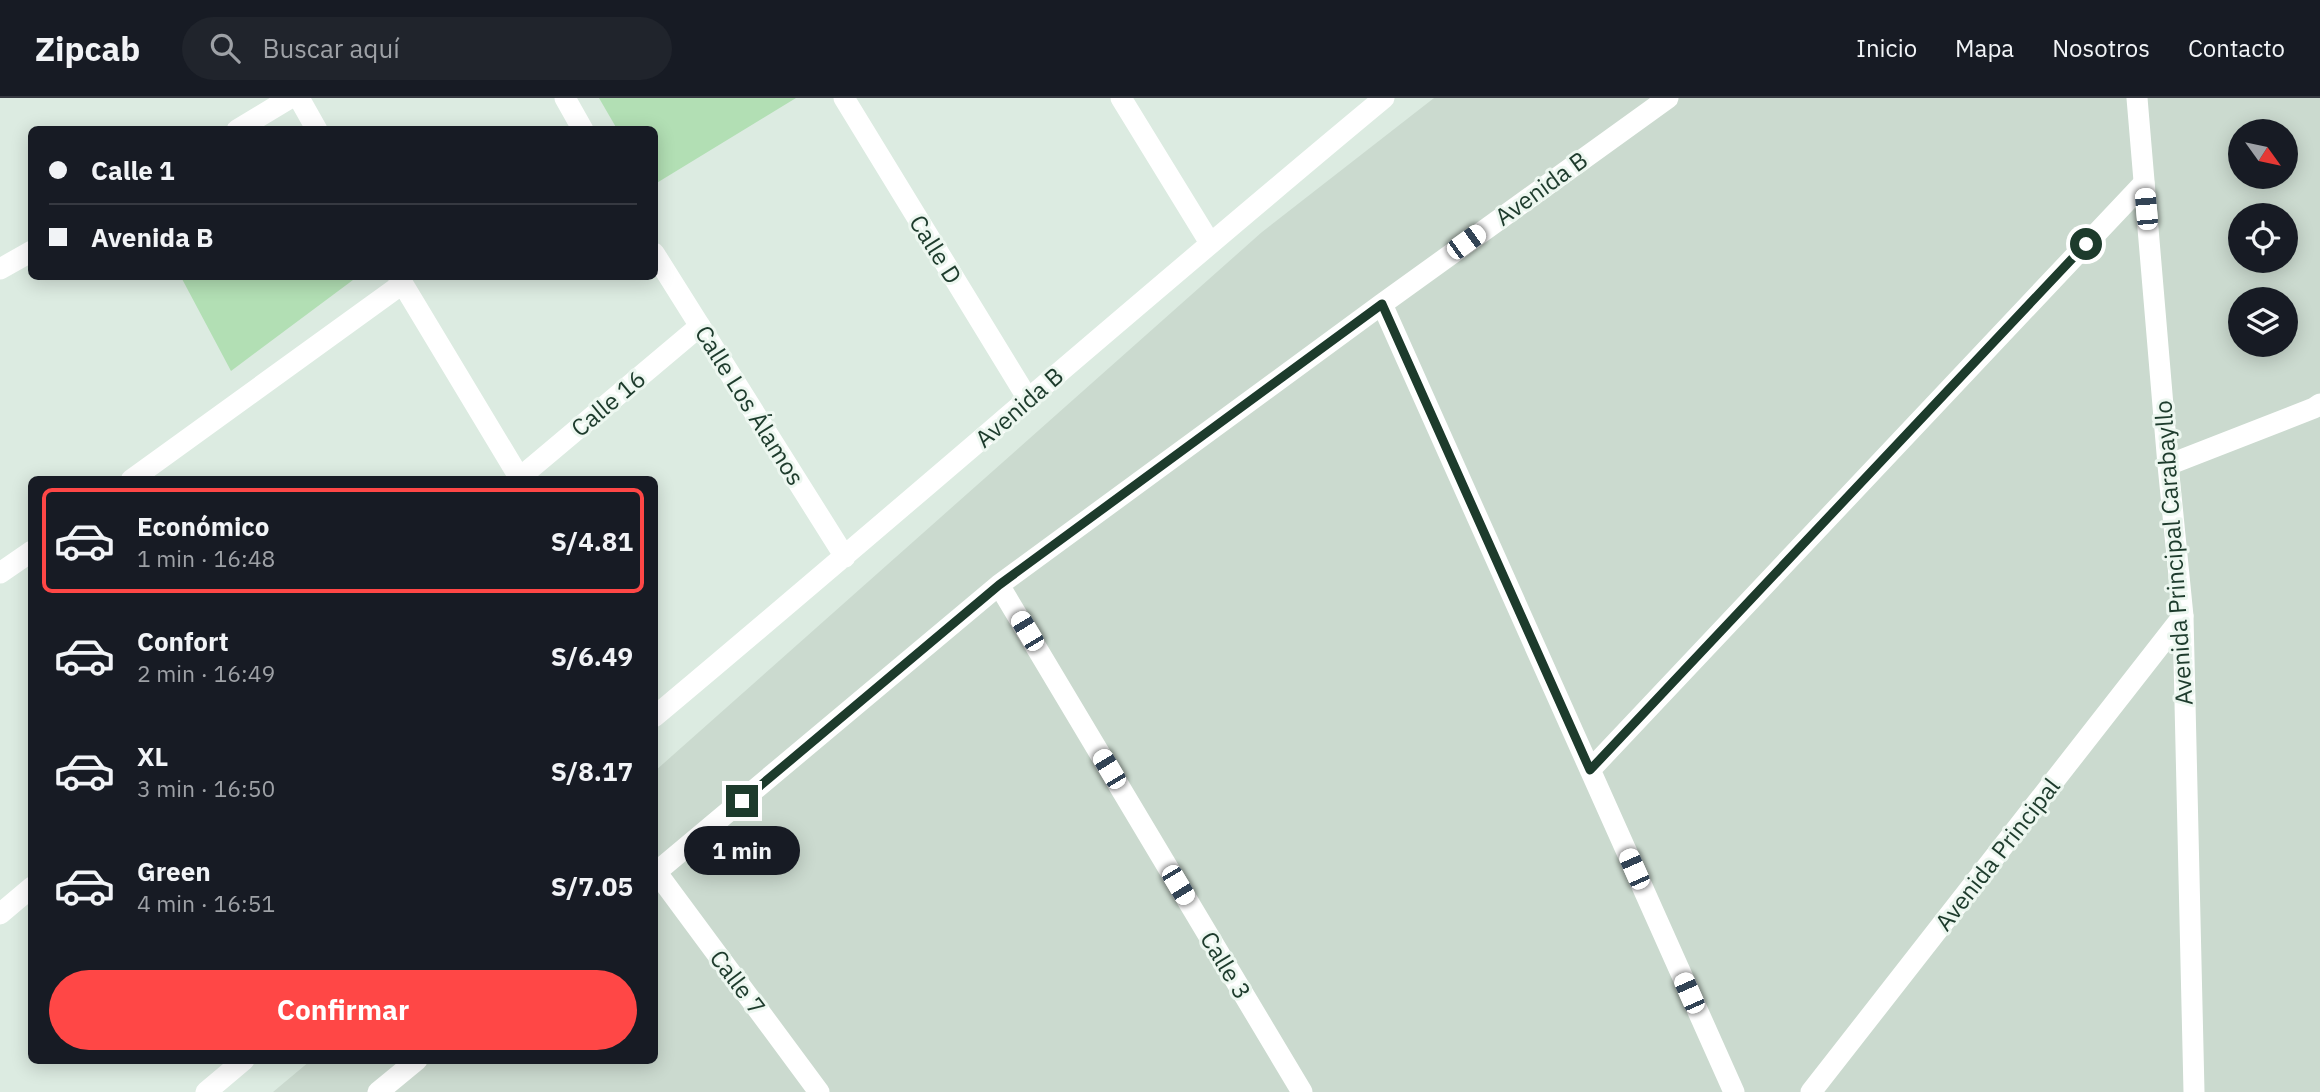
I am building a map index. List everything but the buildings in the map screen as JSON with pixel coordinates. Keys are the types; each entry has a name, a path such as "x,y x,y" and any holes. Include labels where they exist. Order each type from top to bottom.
{"street":[{"path":"244,126 290,98"},
{"path":"299,98 315,126"},
{"path":"565,98 581,126"},
{"name":"Calle D","path":"844,98 1028,399"},
{"path":"1121,98 1210,243"},
{"name":"Avenida B","path":"658,714 1384,98"},
{"name":"Avenida B","path":"658,872 999,585 1668,98"},
{"name":"Avenida Principal Carabayllo","path":"2137,98 2183,616 2193,1092"},
{"path":"1590,770 2144,183"},
{"path":"0,270 28,253"},
{"name":"Calle Los Álamos","path":"658,259 845,557"},
{"path":"136,476 400,280 517,476"},
{"path":"1382,304 1734,1092"},
{"name":"Calle 16","path":"520,476 700,326"},
{"path":"2168,466 2320,404"},
{"path":"0,573 28,554"},
{"name":"Calle 3","path":"999,585 1302,1092"},
{"name":"Avenida Principal","path":"1811,1092 2183,616"},
{"name":"Calle 7","path":"658,877 819,1092"},
{"path":"0,914 28,890"},
{"path":"206,1092 239,1064"},
{"path":"391,1088 413,1064"}],"shaded area":[{"path":"1434,98 2320,98 2320,1092 273,1092 306,1064 658,1064 658,768 1262,232"}],"green space":[{"path":"599,98 796,98 658,182 658,126 615,126"},
{"path":"183,280 353,280 231,371"}],"route":[{"path":"742,801 999,585 1382,304 1590,770 2086,244"}]}
